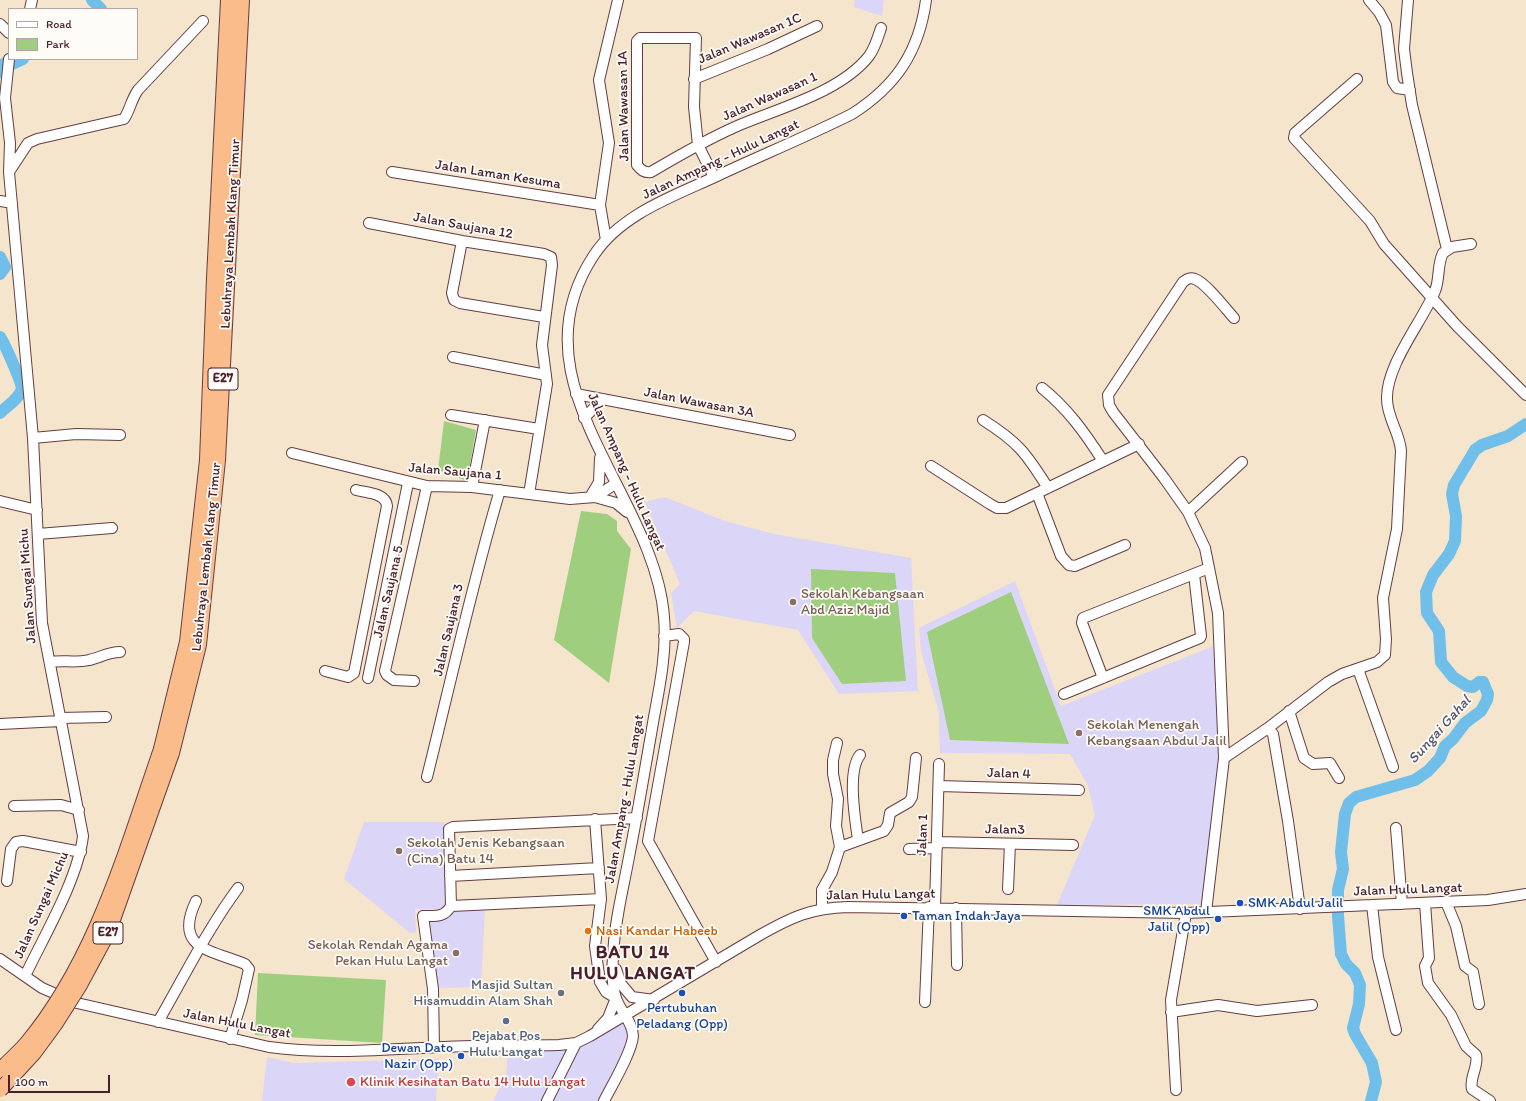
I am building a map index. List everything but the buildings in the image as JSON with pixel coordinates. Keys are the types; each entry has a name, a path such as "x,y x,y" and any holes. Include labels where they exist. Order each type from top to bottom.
{"highway":[{"name":"Lebuhraya Lembah Klang Timur","path":"0,1070 25,1045 48,1016 70,978 97,924 167,751 187,642 207,460 214,278 228,0"},
{"name":"Lebuhraya Lembah Klang Timur","path":"0,1090 34,1053 56,1023 80,985 109,931 167,751 199,645 218,460 242,0"}],"street":[{"path":"606,240 600,206 608,143 600,80 618,0"},
{"name":"Jalan Ampang - Hulu Langat","path":"604,1101 631,1043 632,1028 616,998 613,958 617,917 637,818 658,695 664,636 664,618 660,586 643,539 599,451 584,418 576,394 570,366 568,344 570,311 585,270 606,240 623,224 714,177 852,114 874,99 892,81 906,63 916,43 922,23 926,0"},
{"path":"1368,0 1379,12 1386,24 1393,82 1397,88 1410,90"},
{"path":"1408,0 1404,49 1410,90 1447,250"},
{"path":"9,172 28,143 37,139 124,119 128,113 131,101 138,90 203,21"},
{"path":"0,24 8,31"},
{"name":"Jalan Wawasan 1C","path":"694,79 768,49 817,26"},
{"name":"Jalan Wawasan 1","path":"651,172 698,145 736,127 790,106 844,78 869,55 881,28"},
{"name":"Jalan Wawasan 1A","path":"651,172 640,170 637,165 637,41 640,38 696,38 694,79"},
{"name":"Jalan Sungai Michu","path":"9,60 5,98 10,143 9,172 33,438 42,623 80,810 83,836 81,852 68,887 25,976"},
{"path":"694,79 694,107 698,145 714,177"},
{"path":"1357,79 1295,133 1294,138 1370,221 1384,244 1457,326 1526,395"},
{"name":"Jalan Laman Kesuma","path":"392,172 600,206"},
{"path":"0,201 12,203"},
{"name":"Jalan Saujana 12","path":"369,223 462,241 544,254 551,257 552,265 544,317"},
{"path":"462,241 452,294 454,300 460,303 544,317 542,345 547,384 529,494"},
{"path":"1224,758 1268,728 1328,682 1377,662 1385,655 1383,598 1397,528 1401,451 1401,445 1388,413 1387,397 1390,379 1407,341 1432,297 1438,280 1442,257 1447,250 1471,244"},
{"path":"1206,912 1224,758 1218,613 1205,548 1188,512 1111,408 1107,400 1108,395 1183,282 1188,278 1194,279 1234,318"},
{"path":"453,357 546,375"},
{"path":"1042,388 1059,402 1082,429 1103,461"},
{"name":"Jalan Wawasan 3A","path":"576,394 790,435"},
{"path":"584,418 603,399"},
{"path":"451,415 539,429"},
{"path":"472,487 485,420"},
{"path":"984,420 1007,435 1018,445 1028,457 1048,488"},
{"path":"33,438 76,434 120,435"},
{"path":"931,466 997,508 1006,508 1139,444"},
{"path":"599,451 601,466 599,482 592,497 616,503 630,514"},
{"name":"Jalan Saujana 1","path":"292,453 408,483 427,486 472,487 570,499 592,497 615,484"},
{"path":"1188,512 1242,462"},
{"name":"Jalan Saujana 5","path":"368,678 408,483"},
{"name":"Jalan Saujana 5","path":"414,681 394,680 387,675 385,671 427,486"},
{"path":"325,671 348,677 354,673 387,506 387,501 383,497 356,490"},
{"name":"Jalan Saujana 3","path":"427,777 459,653 481,555 500,490"},
{"path":"1037,493 1061,556 1069,565 1075,566 1124,545"},
{"path":"0,501 37,510"},
{"path":"38,534 112,528"},
{"path":"1103,678 1082,623 1083,618 1209,568"},
{"path":"1064,694 1201,637 1194,574"},
{"path":"370,590 385,593"},
{"path":"664,636 679,634 684,639 684,642 648,840 716,962"},
{"path":"50,662 63,660 87,661 113,652 120,652"},
{"path":"1358,669 1375,711 1394,767"},
{"path":"1289,711 1304,758 1313,764 1330,763 1340,778"},
{"path":"0,724 61,719 106,718"},
{"path":"1268,728 1273,734 1288,820 1300,909"},
{"path":"822,909 822,890 832,872 840,847 836,826 838,799 833,774 833,760 836,742"},
{"path":"858,840 854,814 854,772 857,759 860,755"},
{"path":"840,847 877,835 884,831 888,825 890,813 910,800 916,758"},
{"name":"Jalan 1","path":"924,1002 937,845 939,764"},
{"name":"Jalan 4","path":"939,786 1079,790"},
{"path":"14,806 61,805 80,810"},
{"path":"434,1047 433,989 423,916 441,916 446,913 451,906 448,831 453,827 637,818"},
{"path":"547,1101 576,1043 600,1028 608,1018 616,998 602,987 598,970 596,946 601,899 595,819"},
{"path":"1396,828 1402,904"},
{"path":"7,881 11,849 16,842 23,841 81,852"},
{"path":"1008,889 1010,844"},
{"name":"Jalan3","path":"910,849 937,845 1073,845"},
{"path":"450,876 599,868"},
{"path":"158,1022 179,987 199,946 238,888"},
{"name":"Jalan Hulu Langat","path":"0,959 42,988 66,1000 97,1009 230,1039 286,1049 345,1051 434,1047 559,1045 576,1043 626,1017 783,922 808,911 848,906 1186,913 1488,900 1526,894"},
{"path":"451,906 601,899"},
{"path":"196,901 189,915 189,933 199,946 245,964 249,969 242,1000 230,1039"},
{"path":"1446,902 1456,926 1465,966 1473,972 1479,1004"},
{"path":"1425,903 1429,958 1425,966 1428,983 1451,1014 1466,1046 1476,1055 1477,1064 1472,1089 1490,1101"},
{"path":"1372,905 1378,957 1396,1030"},
{"path":"956,908 957,965"},
{"path":"1176,1090 1171,1000 1186,913"},
{"path":"613,958 625,992 632,997 654,1000"},
{"path":"1171,1012 1218,1006 1257,1012 1312,1005"}],"shaded area":[{"path":"855,0 884,0 882,16 854,7"},
{"name":"Sekolah Kebangsaan Abd Aziz Majid","path":"665,497 725,521 774,534 911,558 918,691 839,694 798,630 694,611 677,628 671,593 680,584 645,502"},
{"name":"Sekolah Menengah Kebangsaan Abdul Jalil","path":"1015,581 1061,706 1214,646 1220,758 1203,904 1057,905 1095,815 1088,786 1070,754 940,753 939,712 921,652 919,628"},
{"name":"Sekolah Jenis Kebangsaan (Cina) Batu 14","path":"364,822 444,822 446,904 442,909 415,909 416,932 410,933 344,879"},
{"name":"Sekolah Rendah Agama Pekan Hulu Langat","path":"485,907 481,987 435,988 426,918 446,918 450,908"},
{"path":"624,1022 630,1032 628,1041 599,1101 493,1101 506,1074 508,1050 580,1046"},
{"name":"Klinik Kesihatan Batu 14 Hulu Langat","path":"267,1057 293,1063 439,1059 436,1101 262,1101"}],"green space":[{"path":"444,421 476,430 467,481 438,470"},
{"path":"581,511 607,514 617,521 617,531 631,549 609,683 554,640"},
{"path":"811,569 895,573 906,681 842,684 812,638"},
{"path":"1011,592 1069,744 950,740 927,632"},
{"path":"258,973 386,980 382,1043 255,1035"}],"waterway":[{"path":"92,0 100,8"},
{"path":"12,64 21,60"},
{"path":"0,72 1,67 5,63"},
{"path":"0,257 5,267 0,274"},
{"path":"0,337 13,363 22,386 22,389 16,399 0,413"},
{"name":"Sungai Gahal","path":"1371,1101 1376,1082 1372,1063 1353,1028 1359,1004 1360,985 1355,973 1346,964 1341,954 1338,916 1338,890 1343,869 1341,852 1345,814 1349,803 1356,797 1415,780 1428,771 1440,758 1445,746 1453,739 1465,723 1481,711 1487,700 1488,694 1483,682 1479,682 1473,687 1467,686 1453,677 1441,662 1439,631 1427,613 1426,592 1433,575 1449,554 1455,541 1456,516 1452,494 1454,485 1475,450 1482,445 1508,436 1526,424"}],"place":[{"name":"Sekolah Kebangsaan Abd Aziz Majid","path":"793,602"},
{"name":"Sekolah Menengah Kebangsaan Abdul Jalil","path":"1079,733"},
{"name":"Sekolah Jenis Kebangsaan (Cina) Batu 14","path":"399,851"},
{"name":"SMK Abdul Jalil","path":"1240,903"},
{"name":"Taman Indah Jaya","path":"904,916"},
{"name":"SMK Abdul Jalil (Opp)","path":"1218,919"},
{"name":"Nasi Kandar Habeeb","path":"588,931"},
{"name":"Sekolah Rendah Agama Pekan Hulu Langat","path":"456,953"},
{"name":"Masjid Sultan Hisamuddin Alam Shah","path":"561,993"},
{"name":"Pertubuhan Peladang (Opp)","path":"682,993"},
{"name":"Pejabat Pos Hulu Langat","path":"506,1021"},
{"name":"Dewan Dato Nazir (Opp)","path":"461,1056"},
{"name":"Klinik Kesihatan Batu 14 Hulu Langat","path":"351,1082"}],"district":[{"name":"BATU 14 HULU LANGAT","path":"633,963"}]}
